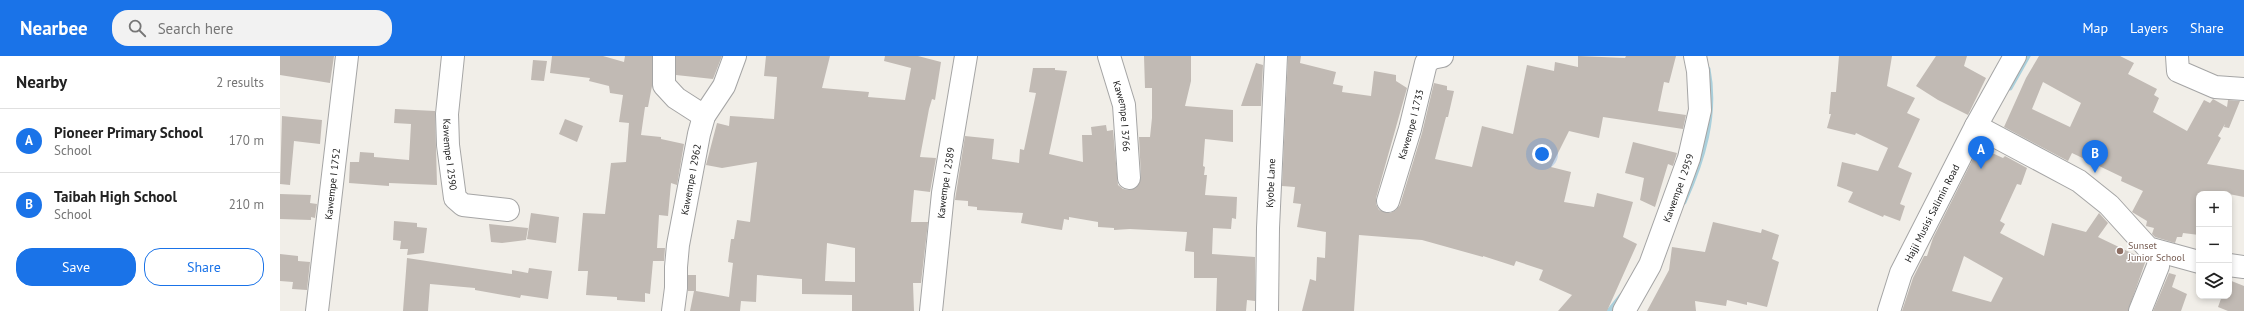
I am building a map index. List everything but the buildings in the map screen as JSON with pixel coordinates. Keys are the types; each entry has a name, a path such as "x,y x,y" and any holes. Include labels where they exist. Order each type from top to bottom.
{"street":[{"name":"Kawempe I 1752","path":"317,311 347,56"},
{"name":"Kawempe I 2590","path":"453,56 447,122 448,145 455,198 463,205 508,210"},
{"path":"664,56 664,85 676,98 704,116"},
{"name":"Kawempe I 2962","path":"673,311 676,288 676,267 682,223 704,116 724,86 735,56"},
{"name":"Kawempe I 2589","path":"931,311 943,193 953,121 966,56"},
{"name":"Kawempe I 3766","path":"1109,56 1124,105 1129,178"},
{"name":"Kyobe Lane","path":"1267,311 1268,228 1276,56"},
{"name":"Kawempe I 1733","path":"1388,201 1410,129 1426,63 1432,58 1442,56"},
{"name":"Kawempe I 2959","path":"1624,311 1650,265 1689,158 1700,110 1698,71 1695,56"},
{"name":"Hajji Musisi Salimin Road","path":"1889,311 1900,273 1976,126 2015,56"},
{"path":"2177,56 2178,71 2215,87 2244,89"},
{"path":"1976,126 2079,181 2110,206 2148,248 2196,261"},
{"path":"2140,311 2158,266 2159,252"},
{"path":"2232,265 2244,267"}],"waterway":[{"path":"2010,88 2028,56"},
{"path":"1684,202 1697,170 1706,137 1711,103 1708,69"},
{"path":"1609,311 1621,296"}],"place":[{"name":"Pioneer Primary School","path":"1981,169"},
{"name":"Taibah High School","path":"2095,173"},
{"name":"Sunset Junior School","path":"2120,251"}]}
